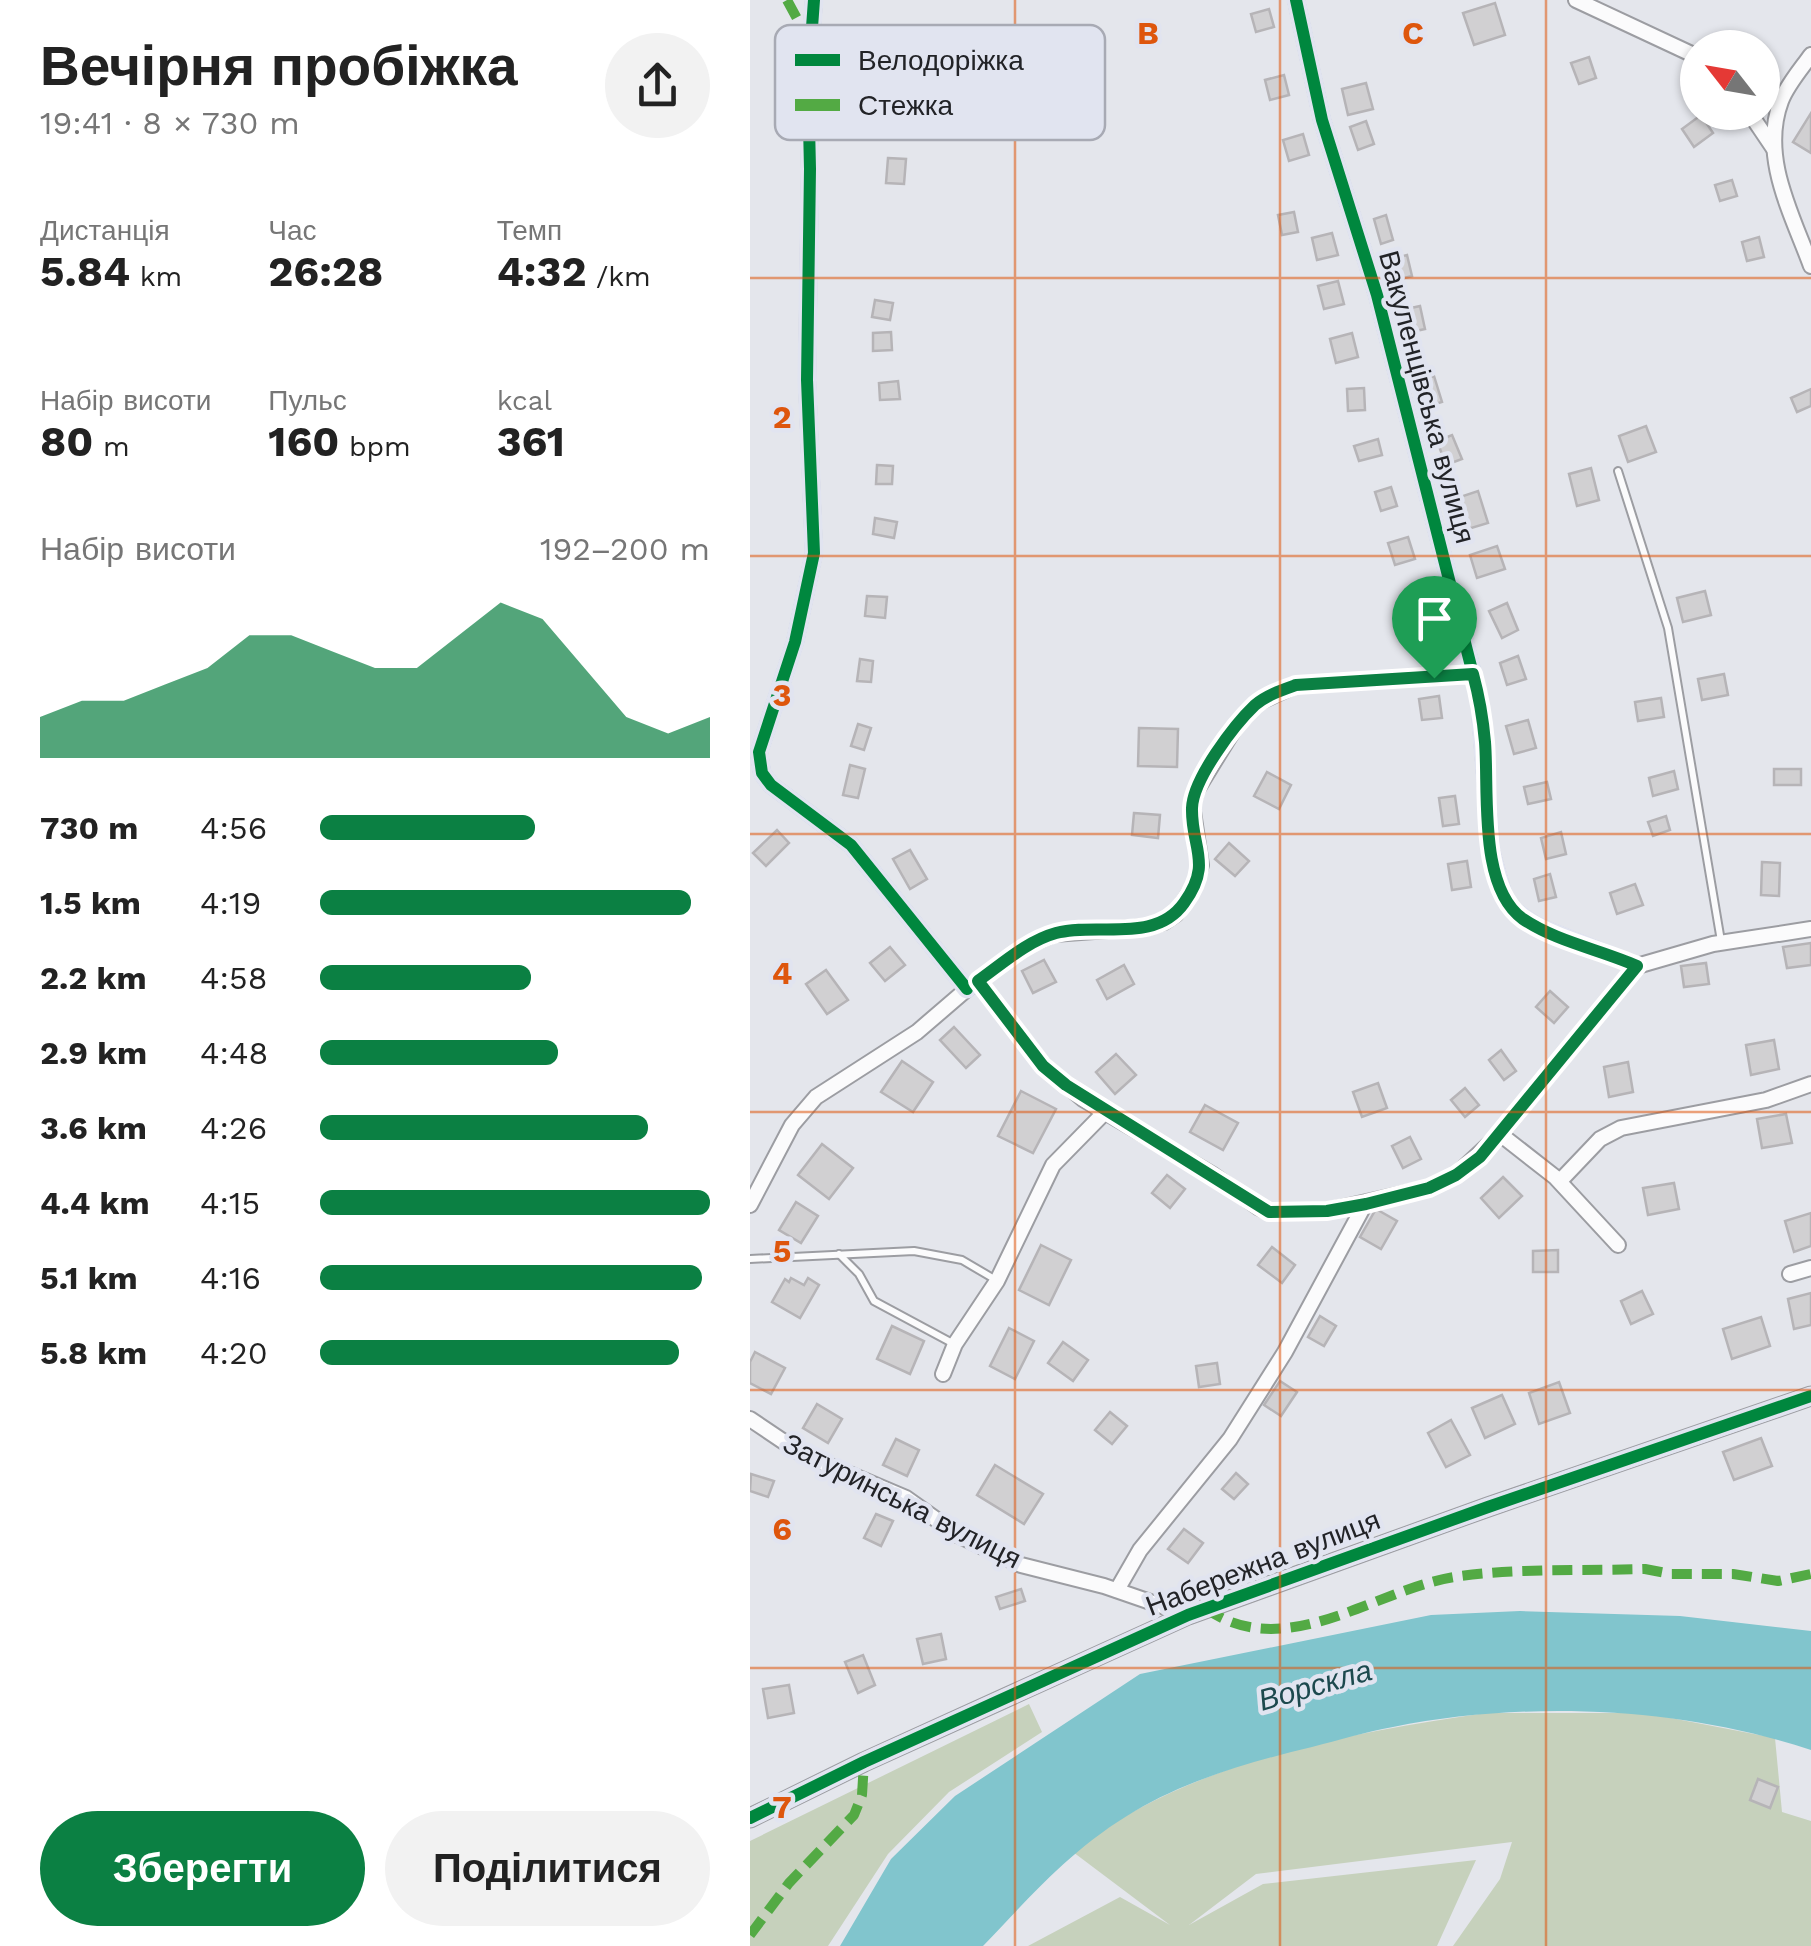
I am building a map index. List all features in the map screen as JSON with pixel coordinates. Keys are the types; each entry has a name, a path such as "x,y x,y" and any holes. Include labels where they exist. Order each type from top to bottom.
{"street":[{"path":"812,25 814,0"},
{"name":"Вакуленцівська вулиця","path":"1296,0 1322,120 1377,295 1473,674 1485,744 1491,852 1504,897 1512,909 1534,925 1637,966"},
{"path":"1576,0 1680,48"},
{"path":"1811,55 1782,98 1774,130 1783,192 1811,266"},
{"path":"1761,130 1774,149"},
{"path":"809,140 807,380 814,553 795,642 758,752 762,773 771,785 851,845 1043,1066 1083,1099 1269,1212 1327,1211 1366,1204 1429,1188 1456,1175 1500,1134 1637,966 1721,942 1811,929"},
{"path":"750,1206 792,1125 816,1097 917,1032 1026,946 1054,934 1148,927 1176,914 1194,886 1200,865 1192,805 1196,791 1236,726 1258,703 1296,685 1473,674"},
{"path":"1560,1181 1600,1138 1621,1128 1766,1100 1811,1084"},
{"path":"944,1374 955,1344 997,1281 1053,1165 1106,1112"},
{"path":"1500,1134 1560,1181 1618,1245"},
{"path":"1117,1590 1140,1550 1241,1422 1285,1352 1366,1204"},
{"path":"1790,1274 1811,1268"},
{"name":"Набережна вулиця","path":"750,1818 1188,1615 1811,1396"},
{"name":"Затуринська вулиця","path":"750,1419 802,1454 906,1498 958,1535 1021,1565 1117,1590 1188,1615"}],"lane":[{"path":"1618,471 1668,628 1721,942"},
{"path":"750,1259 914,1251 962,1260 997,1281"},
{"path":"839,1254 859,1274 874,1300 955,1344"}],"green space":[{"path":"1029,1704 1042,1732 949,1792 888,1854 828,1946 750,1946 750,1841"},
{"path":"1486,1713 1645,1713 1775,1738 1782,1812 1811,1821 1811,1946 1453,1946 1500,1879 1512,1842 1256,1874 1189,1925 1263,1884 1476,1860 1437,1946 1028,1946 1120,1897 1170,1925 1073,1852 1138,1809 1220,1772 1264,1758 1352,1736"}],"water":[{"name":"Ворскла","path":"1520,1611 1680,1616 1811,1631 1811,1750 1710,1724 1604,1712 1497,1713 1383,1729 1244,1765 1155,1800 1112,1825 1072,1857 983,1946 840,1946 891,1859 955,1796 1140,1674 1431,1615"}],"building":[{"path":"1495,3 1505,35 1474,45 1463,13"},
{"path":"1269,9 1274,27 1256,32 1251,14"},
{"path":"1589,57 1596,78 1579,84 1571,63"},
{"path":"1284,75 1289,95 1270,100 1265,80"},
{"path":"1366,83 1373,109 1348,115 1342,89"},
{"path":"1811,113 1811,153 1793,142"},
{"path":"1366,121 1374,144 1358,150 1350,127"},
{"path":"1683,130 1711,130 1713,133 1694,147"},
{"path":"1303,134 1309,155 1289,161 1283,140"},
{"path":"888,158 906,159 904,184 886,183"},
{"path":"1732,180 1737,196 1720,201 1715,185"},
{"path":"1294,212 1298,232 1282,235 1278,215"},
{"path":"1386,215 1393,240 1381,244 1374,219"},
{"path":"1332,233 1338,255 1317,260 1312,238"},
{"path":"1759,237 1764,257 1747,261 1742,242"},
{"path":"1407,255 1412,276 1389,282 1384,261"},
{"path":"1338,281 1344,304 1324,309 1318,286"},
{"path":"875,300 893,303 890,320 872,317"},
{"path":"1420,306 1425,329 1407,333 1402,310"},
{"path":"891,332 892,350 873,351 873,333"},
{"path":"1352,333 1358,357 1336,363 1330,339"},
{"path":"1434,376 1442,402 1426,407 1419,381"},
{"path":"898,381 900,399 880,400 879,383"},
{"path":"1364,388 1365,410 1348,411 1347,389"},
{"path":"1811,389 1811,406 1797,412 1791,398"},
{"path":"1646,426 1656,452 1628,462 1619,436"},
{"path":"1452,435 1462,459 1446,465 1437,441"},
{"path":"1378,439 1382,455 1359,461 1354,446"},
{"path":"877,465 893,466 892,484 876,484"},
{"path":"1591,468 1599,500 1577,506 1569,474"},
{"path":"1391,487 1397,506 1381,511 1375,492"},
{"path":"1478,491 1488,523 1458,532 1448,501"},
{"path":"875,518 897,522 894,538 873,534"},
{"path":"1408,537 1415,559 1395,565 1388,543"},
{"path":"1497,546 1505,569 1477,578 1470,555"},
{"path":"1705,591 1711,615 1683,622 1677,598"},
{"path":"867,596 887,597 885,618 865,616"},
{"path":"1507,603 1518,630 1502,638 1489,611"},
{"path":"1432,631 1437,654 1423,658 1417,635"},
{"path":"1518,656 1526,679 1507,685 1500,663"},
{"path":"860,659 873,661 871,682 857,681"},
{"path":"1724,674 1728,695 1702,700 1698,679"},
{"path":"1439,696 1442,718 1422,720 1419,699"},
{"path":"1661,698 1664,717 1638,721 1635,702"},
{"path":"1528,720 1536,748 1514,754 1506,726"},
{"path":"858,724 871,728 864,750 851,746"},
{"path":"1139,728 1178,729 1177,767 1138,766"},
{"path":"850,765 865,769 858,798 843,795"},
{"path":"1774,769 1801,769 1801,785 1774,785"},
{"path":"1674,771 1678,789 1653,796 1649,778"},
{"path":"1267,772 1291,785 1279,809 1254,796"},
{"path":"1547,782 1551,799 1528,804 1524,787"},
{"path":"1455,796 1459,824 1443,826 1439,798"},
{"path":"1134,813 1160,815 1158,838 1132,835"},
{"path":"1666,816 1670,830 1653,836 1648,822"},
{"path":"777,830 789,843 766,866 753,853"},
{"path":"1561,832 1566,854 1546,859 1541,838"},
{"path":"1229,843 1249,861 1235,876 1215,859"},
{"path":"910,850 927,879 910,889 893,859"},
{"path":"1467,861 1471,887 1452,890 1448,864"},
{"path":"1762,862 1780,863 1779,896 1761,895"},
{"path":"1550,874 1556,897 1539,901 1534,879"},
{"path":"1635,884 1643,905 1617,914 1610,893"},
{"path":"1811,943 1811,965 1787,968 1783,947"},
{"path":"890,947 905,965 885,981 870,963"},
{"path":"1044,960 1056,982 1033,993 1022,971"},
{"path":"1706,963 1709,984 1684,987 1681,966"},
{"path":"1124,965 1134,984 1107,999 1097,980"},
{"path":"826,970 848,1000 827,1014 806,984"},
{"path":"1550,991 1568,1007 1554,1023 1536,1007"},
{"path":"954,1027 980,1055 966,1068 940,1040"},
{"path":"1774,1040 1779,1069 1751,1075 1746,1045"},
{"path":"1501,1050 1516,1071 1504,1080 1489,1060"},
{"path":"1116,1054 1136,1075 1115,1094 1096,1072"},
{"path":"902,1061 933,1082 913,1112 881,1092"},
{"path":"1628,1062 1633,1092 1609,1097 1604,1067"},
{"path":"1378,1083 1387,1108 1362,1117 1353,1092"},
{"path":"1465,1088 1479,1105 1465,1117 1451,1100"},
{"path":"1021,1091 1056,1109 1033,1153 998,1136"},
{"path":"1205,1105 1238,1123 1223,1150 1190,1132"},
{"path":"1786,1114 1792,1143 1762,1148 1757,1119"},
{"path":"1410,1137 1421,1159 1403,1168 1392,1146"},
{"path":"822,1144 853,1168 829,1199 798,1175"},
{"path":"1167,1175 1185,1189 1170,1208 1152,1193"},
{"path":"1503,1177 1522,1196 1499,1218 1481,1198"},
{"path":"1674,1183 1679,1209 1648,1215 1643,1188"},
{"path":"796,1202 818,1216 801,1243 779,1230"},
{"path":"1376,1209 1397,1221 1381,1249 1360,1237"},
{"path":"1811,1213 1811,1246 1794,1252 1785,1221"},
{"path":"1041,1245 1071,1260 1049,1305 1019,1290"},
{"path":"1272,1247 1295,1265 1282,1283 1258,1265"},
{"path":"1558,1250 1558,1272 1533,1272 1533,1251"},
{"path":"791,1278 804,1285 808,1278 819,1285 800,1318 772,1302 785,1279 789,1282"},
{"path":"1642,1291 1653,1314 1631,1324 1621,1301"},
{"path":"1811,1293 1811,1325 1794,1329 1788,1299"},
{"path":"1320,1316 1336,1326 1324,1346 1308,1337"},
{"path":"1761,1317 1770,1346 1732,1359 1723,1329"},
{"path":"892,1326 924,1341 910,1374 877,1359"},
{"path":"1009,1328 1034,1341 1015,1379 990,1366"},
{"path":"1063,1342 1088,1360 1073,1381 1048,1363"},
{"path":"755,1352 785,1368 771,1394 750,1383 750,1362"},
{"path":"1217,1363 1220,1384 1199,1387 1196,1366"},
{"path":"1280,1381 1297,1392 1281,1416 1264,1405"},
{"path":"1559,1382 1570,1413 1539,1424 1529,1393"},
{"path":"1502,1395 1515,1424 1485,1438 1472,1408"},
{"path":"817,1404 842,1419 828,1443 803,1428"},
{"path":"1110,1412 1127,1426 1112,1444 1095,1430"},
{"path":"1451,1420 1470,1455 1446,1467 1428,1433"},
{"path":"1761,1438 1772,1466 1734,1480 1723,1452"},
{"path":"896,1439 919,1450 907,1476 883,1465"},
{"path":"995,1465 1043,1494 1024,1524 977,1495"},
{"path":"1236,1473 1248,1484 1234,1499 1222,1489"},
{"path":"751,1474 774,1481 768,1497 750,1491"},
{"path":"876,1514 893,1521 881,1546 864,1538"},
{"path":"1184,1529 1203,1543 1188,1563 1168,1549"},
{"path":"1021,1589 1025,1601 1000,1609 996,1597"},
{"path":"941,1634 946,1659 923,1664 917,1639"},
{"path":"863,1655 875,1685 858,1693 845,1662"},
{"path":"789,1685 794,1713 768,1718 763,1689"},
{"path":"1758,1779 1778,1787 1770,1808 1750,1800"}],"marked path":[{"path":"787,0 800,25"},
{"path":"1205,1608 1236,1624 1268,1629 1300,1626 1430,1583 1484,1573 1645,1569 1778,1581 1811,1574"},
{"path":"750,1935 789,1883 854,1815 862,1795 864,1762"}],"cycle path":[{"path":"812,25 814,0"},
{"path":"1296,0 1322,120 1377,295 1479,698 1491,851 1504,897 1512,909 1535,925 1637,966"},
{"path":"809,140 807,380 814,553 795,642 759,752 762,773 771,785 851,845 967,989"},
{"path":"750,1818 1188,1615 1811,1396"}],"route":[{"path":"1473,674 1485,744 1491,852 1496,876 1512,909 1534,925 1637,966 1500,1134 1480,1157 1456,1175 1429,1188 1366,1204 1327,1211 1269,1212 1083,1099 1043,1066 978,981 1026,946 1054,934 1148,927 1176,914 1194,886 1200,865 1192,805 1196,791 1236,726 1258,703 1296,685 1434,678 1473,674"}]}
